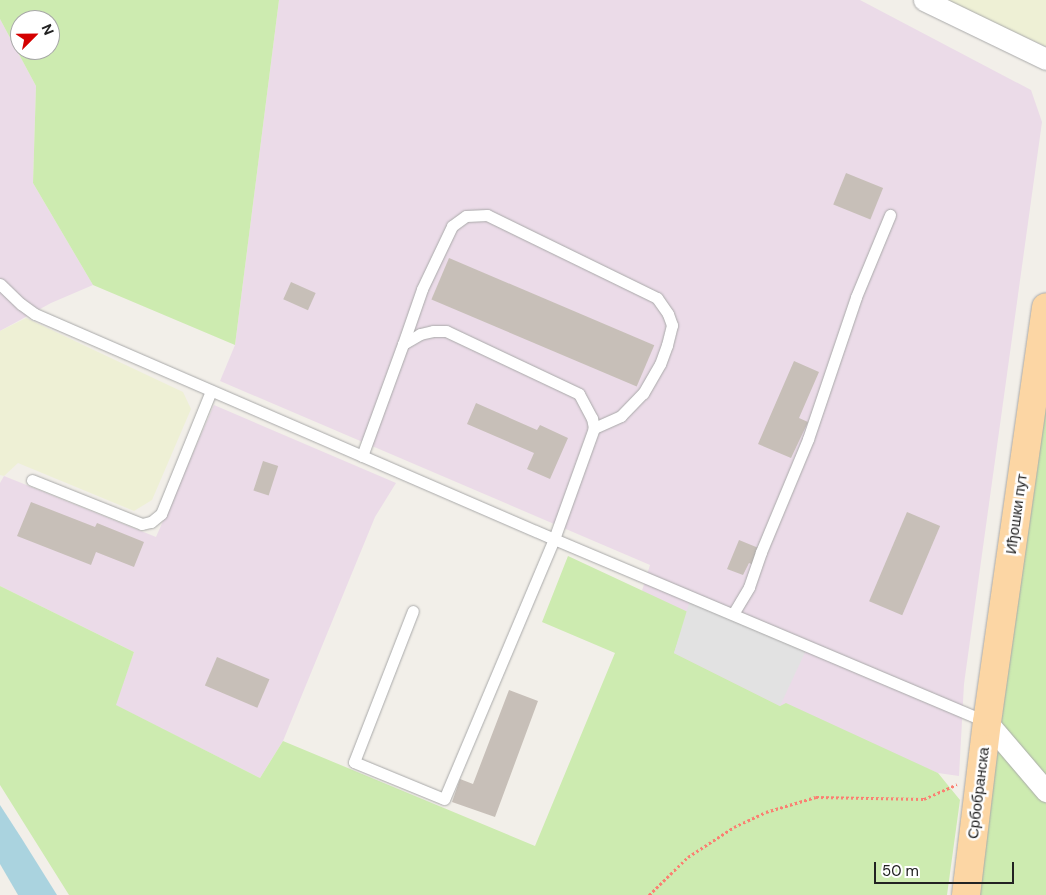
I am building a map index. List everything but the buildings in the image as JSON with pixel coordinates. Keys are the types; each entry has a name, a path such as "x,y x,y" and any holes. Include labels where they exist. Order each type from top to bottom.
{"main road":[{"name":"Иђошки пут","path":"987,722 1046,306"},
{"name":"Србобранска","path":"966,895 987,722"}],"street":[{"path":"924,0 1046,59"},
{"path":"987,722 1046,791"}],"lane":[{"path":"362,456 422,289 452,226 466,216 487,215 657,298 668,314 672,325 667,345 638,400 621,416 594,428"},
{"path":"733,614 749,587 761,552 808,439 856,297 890,215"},
{"path":"0,284 35,314 554,539 987,722"},
{"path":"403,344 420,334 446,331 579,394 589,408 594,428 554,539 444,798 354,762 413,610"},
{"path":"32,480 142,524 151,522 161,514 211,391"}],"path":[{"path":"649,895 688,857 734,827 766,812 816,797 924,799 982,772"}],"shaded area":[{"path":"279,0 860,0 1031,90 1042,122 964,684 959,776 938,773 626,642 650,565 220,381 235,345"},
{"path":"0,19 10,38 10,60 22,60 36,86 33,183 93,285 51,303 0,331"},
{"path":"214,405 396,483 375,517 283,741 260,778 115,705 134,652 0,586 0,483 4,476 156,537"},
{"path":"691,597 808,646 780,706 674,653"}],"green space":[{"path":"0,0 279,0 235,345 93,285 33,183 36,86 22,60 60,60 60,10 10,10 10,38 0,19"},
{"path":"941,0 1046,0 1046,47 1045,46"},
{"path":"26,318 183,392 191,409 152,500 134,511 18,463 4,476 0,475 0,331"},
{"path":"1046,380 1046,895 979,895 1002,716"},
{"path":"568,556 688,612 674,653 780,706 786,703 938,773 960,800 947,895 69,895 0,785 0,586 134,652 116,705 260,778 283,741 535,846 615,653 542,622"}],"water":[{"path":"0,805 57,895 18,895 0,864"}]}
